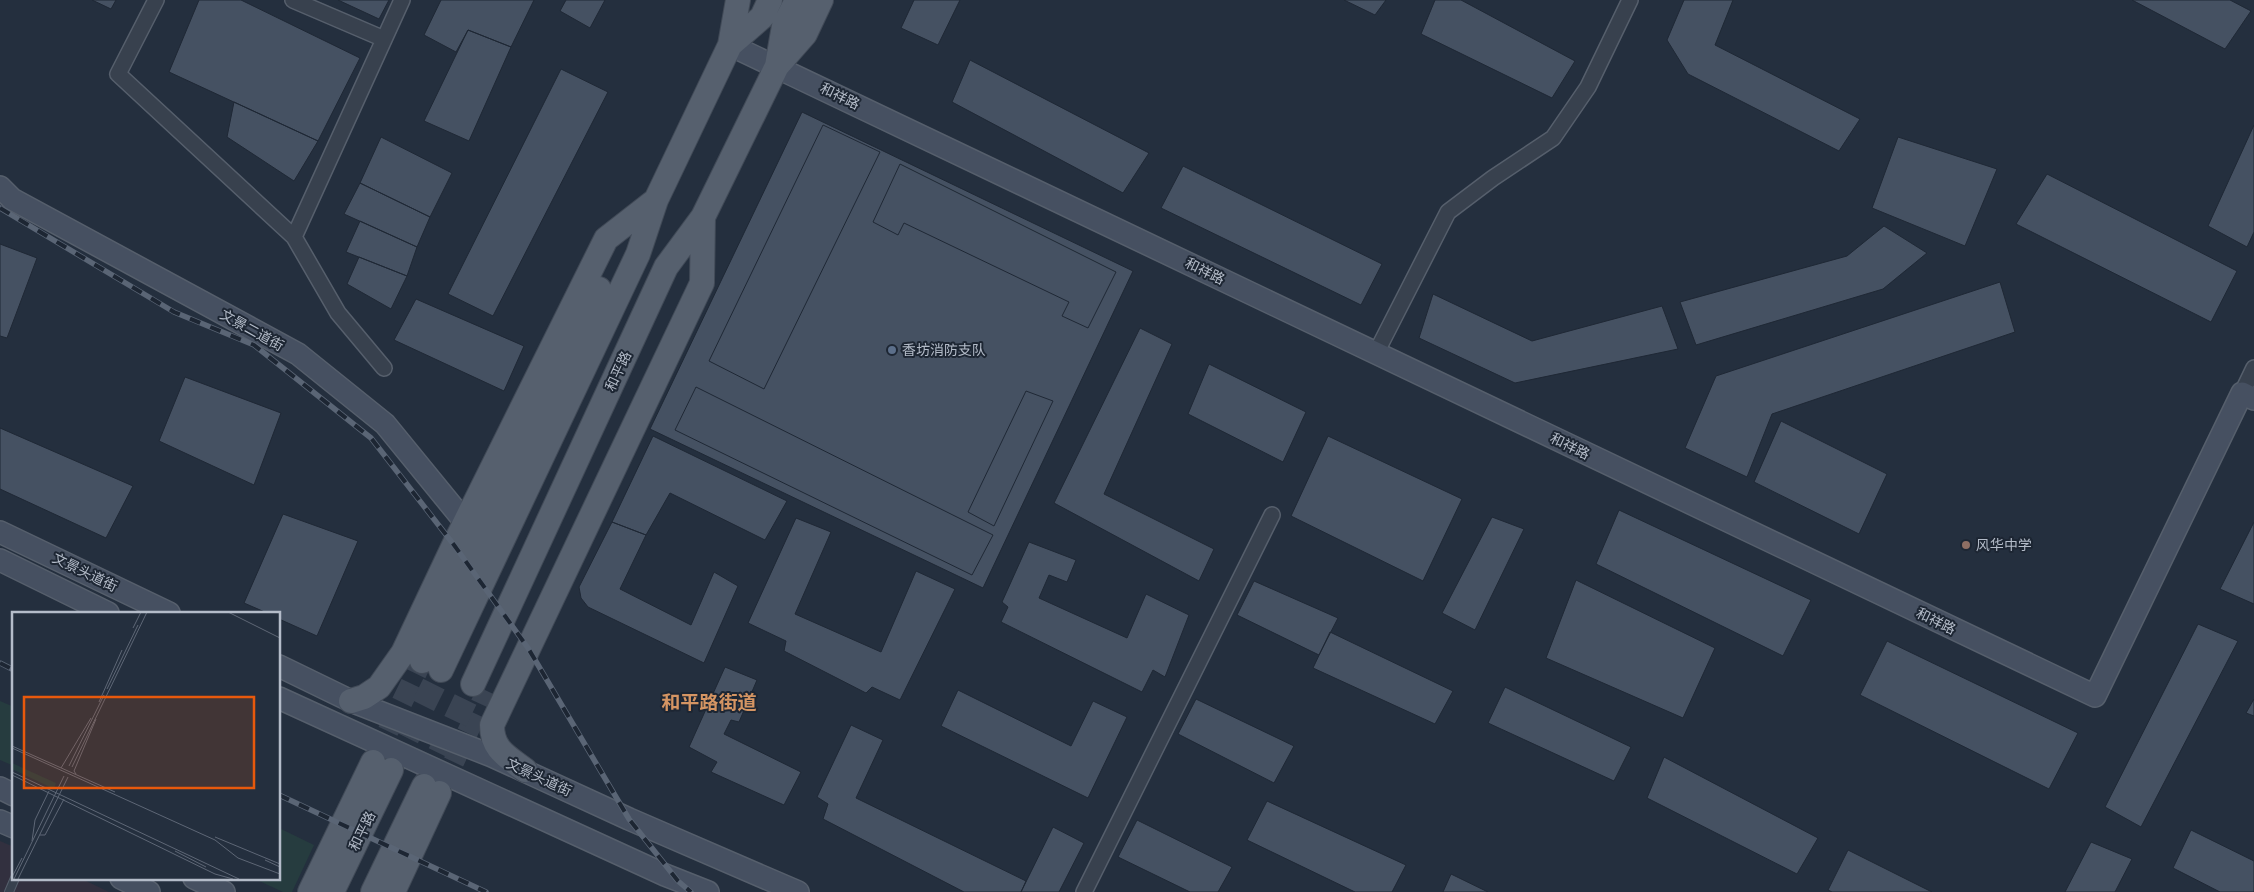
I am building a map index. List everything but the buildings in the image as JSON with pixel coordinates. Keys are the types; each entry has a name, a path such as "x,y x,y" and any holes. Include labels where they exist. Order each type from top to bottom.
{"main road":[{"path":"431,665 620,246 656,200 730,45 738,0"},
{"path":"730,45 762,17 770,0"},
{"path":"777,66 784,26 797,0"},
{"path":"480,688 681,272 703,217 777,66 805,34 822,0"},
{"path":"351,701 364,697 379,687 403,653 465,522 606,239 656,200"},
{"path":"525,770 501,752 492,739 492,725 702,283 703,217"},
{"name":"和平路","path":"310,892 382,766 332,892"},
{"path":"373,892 432,789 393,892"}],"street":[{"path":"156,0 118,74 294,237 338,313 384,368"},
{"path":"293,0 384,39"},
{"path":"294,237 402,0"},
{"path":"1376,353 1448,212 1493,178 1554,138 1588,87 1630,0"},
{"name":"和祥路","path":"730,45 2095,696 2248,396"},
{"name":"文景二道街","path":"0,187 12,199 298,354 385,424 465,522"},
{"path":"2248,396 2254,368"},
{"path":"1084,892 1272,515"},
{"name":"文景头道街","path":"0,532 167,612"},
{"name":"文景头道街","path":"0,560 106,612"},
{"name":"文景头道街","path":"280,666 351,701 525,770 629,819 798,892"},
{"path":"280,698 665,875 708,892"},
{"path":"0,788 12,794"},
{"path":"0,821 12,826"},
{"path":"125,880 150,892"},
{"path":"198,880 224,892"}],"lane":[{"path":"9,892 14,880"}],"shaded area":[{"path":"0,841 12,846 12,880 84,880 109,892 0,892"}],"green space":[{"path":"0,701 12,706 12,765 0,760"},
{"path":"280,828 314,845 292,892 283,892 257,880 280,880"}],"tunnel":[{"path":"374,760 422,661"},
{"path":"391,770 441,670"},
{"path":"424,786 473,684"},
{"path":"440,791 487,691"}],"railway":[{"path":"0,208 174,312 254,345 371,438 454,545 528,648 629,819 678,881 691,892"},
{"path":"0,663 12,669"},
{"path":"280,795 486,892"}],"place":[{"name":"香坊消防支队","path":"892,350"},
{"name":"风华中学","path":"1966,545"}],"district":[{"name":"和平路街道","path":"709,702"}]}
